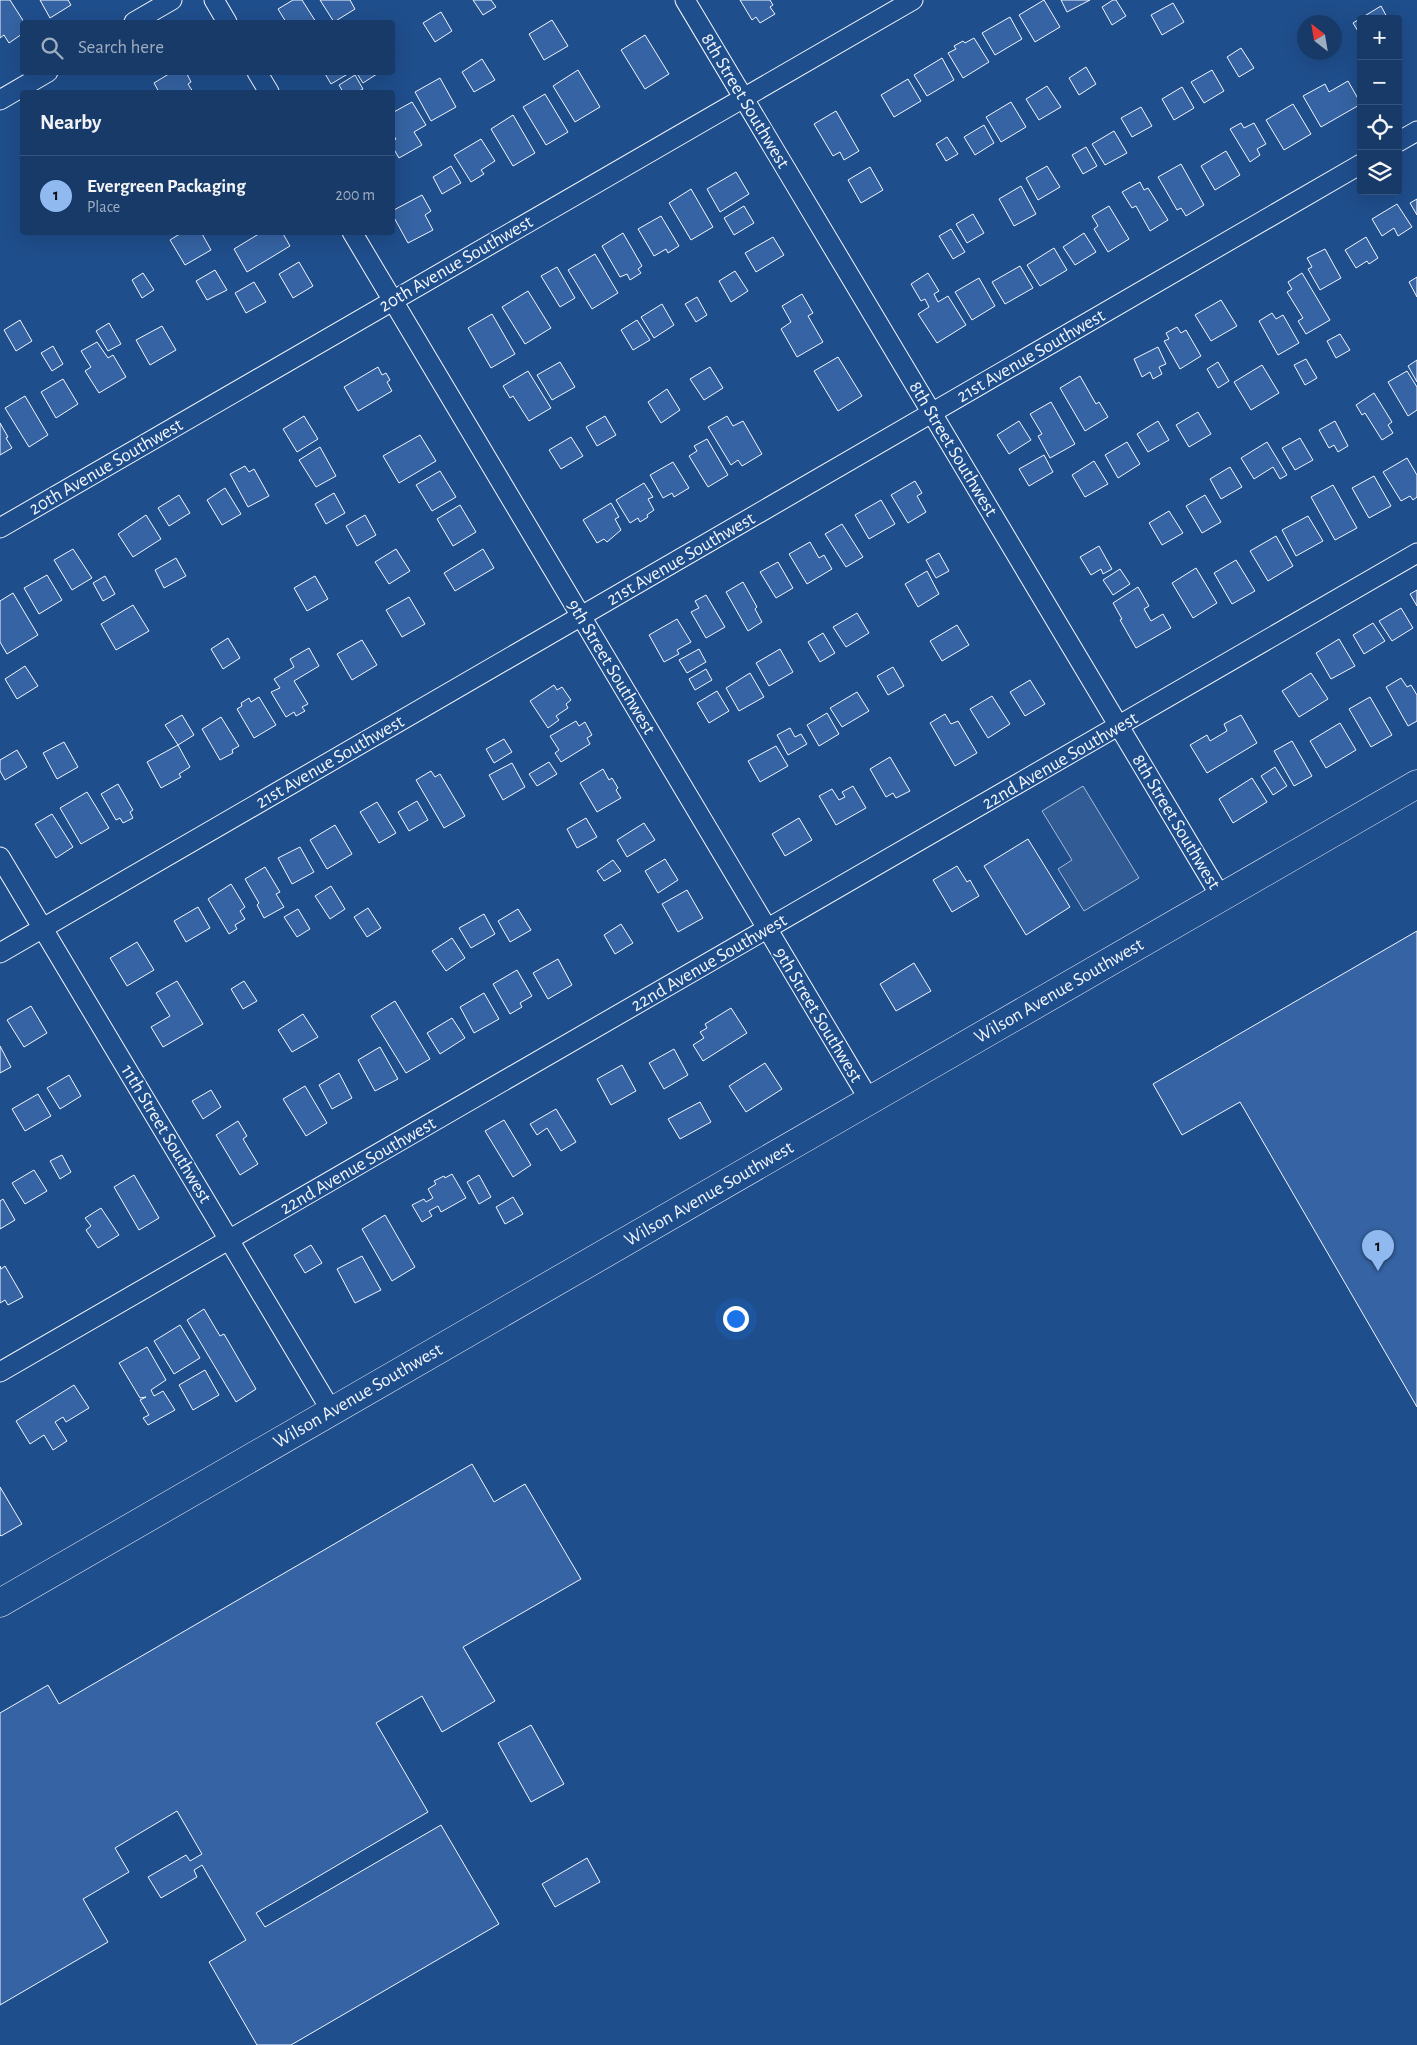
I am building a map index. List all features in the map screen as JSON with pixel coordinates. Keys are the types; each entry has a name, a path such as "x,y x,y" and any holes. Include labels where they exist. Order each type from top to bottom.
{"main road":[{"name":"Wilson Avenue Southwest","path":"0,1603 1417,784"}],"street":[{"path":"137,20 172,0"},
{"path":"214,0 226,20"},
{"name":"8th Street Southwest","path":"685,0 1222,897"},
{"name":"20th Avenue Southwest","path":"0,528 912,0"},
{"path":"0,100 43,75"},
{"path":"259,75 268,90"},
{"path":"1402,140 1417,131"},
{"name":"21st Avenue Southwest","path":"0,953 1357,166"},
{"name":"9th Street Southwest","path":"354,235 870,1101"},
{"name":"22nd Avenue Southwest","path":"0,1372 1120,727 1417,553"},
{"name":"11th Street Southwest","path":"0,857 332,1412"}],"shaded area":[{"path":"1083,786 1139,878 1084,911 1058,869 1072,860 1042,811"}],"building":[{"path":"0,0 10,0 23,20 20,20 20,35 9,43 4,35 0,38"},
{"path":"40,0 68,0 71,5 50,18"},
{"path":"293,0 302,0 315,20 285,20 278,9"},
{"path":"320,0 350,0 355,9 337,20 333,20"},
{"path":"473,0 491,0 496,7 483,15"},
{"path":"740,0 770,0 773,5 770,7 775,14 760,23 756,17 752,20"},
{"path":"1044,0 1060,27 1035,42 1019,15"},
{"path":"1061,0 1090,0 1067,12"},
{"path":"1116,0 1126,16 1112,25 1102,7"},
{"path":"1173,3 1184,22 1162,35 1151,15"},
{"path":"1381,6 1386,15 1366,15"},
{"path":"441,12 452,31 435,42 423,23"},
{"path":"1010,17 1022,39 995,55 982,33"},
{"path":"552,20 568,46 544,60 529,34"},
{"path":"1357,21 1357,30 1353,23"},
{"path":"645,35 669,74 645,89 621,50"},
{"path":"974,38 989,62 963,78 948,53 956,49 954,46"},
{"path":"1241,48 1254,68 1239,77 1227,57"},
{"path":"942,58 954,80 927,96 914,75"},
{"path":"482,59 495,80 474,92 462,72"},
{"path":"1086,67 1096,84 1079,95 1069,78"},
{"path":"578,70 600,107 575,122 553,86"},
{"path":"1212,70 1224,91 1204,103 1191,82"},
{"path":"167,75 188,75 191,82 188,84 192,90 158,90 154,83"},
{"path":"326,75 346,75 331,84"},
{"path":"355,75 363,89 342,90 339,85"},
{"path":"358,75 375,75 363,83"},
{"path":"440,78 456,107 431,121 415,92"},
{"path":"908,79 921,101 894,117 881,95"},
{"path":"1348,81 1357,97 1357,106 1321,127 1303,96 1325,84 1329,92"},
{"path":"1047,86 1061,107 1039,120 1026,99"},
{"path":"1182,87 1194,108 1174,120 1162,99"},
{"path":"545,94 568,132 546,145 523,107"},
{"path":"412,102 426,125 414,132 422,145 399,158 395,151 395,111"},
{"path":"1011,102 1026,127 1001,142 986,117"},
{"path":"1293,104 1311,134 1284,150 1266,120"},
{"path":"1141,107 1152,126 1132,137 1121,118"},
{"path":"836,111 859,151 844,160 840,152 833,156 814,124"},
{"path":"513,115 535,153 513,166 491,129"},
{"path":"1241,123 1244,128 1254,123 1266,144 1257,149 1260,155 1250,162 1230,129"},
{"path":"984,125 994,143 975,155 964,137"},
{"path":"1114,131 1127,153 1105,165 1092,144"},
{"path":"947,137 958,154 946,161 936,144"},
{"path":"481,139 495,161 481,170 484,174 471,182 454,155"},
{"path":"1086,147 1097,166 1083,174 1072,155"},
{"path":"1226,151 1240,175 1215,190 1201,166"},
{"path":"1181,164 1204,205 1186,216 1181,208 1177,210 1158,177"},
{"path":"451,166 461,183 442,194 433,177"},
{"path":"1047,166 1060,187 1038,200 1026,178"},
{"path":"870,167 883,190 861,203 848,180"},
{"path":"736,172 749,194 720,212 707,189"},
{"path":"1140,182 1144,190 1148,188 1168,220 1150,231 1136,206 1132,208 1122,192"},
{"path":"1021,186 1036,214 1014,226 999,199"},
{"path":"691,189 713,227 691,240 669,203"},
{"path":"422,195 431,211 425,215 433,230 408,243 395,219 395,209"},
{"path":"1417,199 1417,215 1410,203"},
{"path":"1397,204 1412,227 1398,236 1394,228 1382,236 1372,219"},
{"path":"744,206 754,223 734,235 724,218"},
{"path":"1109,206 1129,239 1108,252 1094,229 1098,226 1092,216"},
{"path":"973,214 984,233 967,243 956,224"},
{"path":"661,216 679,246 668,253 666,249 654,256 638,229"},
{"path":"951,229 965,252 953,259 939,236"},
{"path":"623,233 642,266 638,269 641,273 630,280 627,274 620,277 602,246"},
{"path":"1084,233 1096,252 1075,265 1063,247"},
{"path":"178,235 203,235 211,250 185,265 170,240"},
{"path":"257,235 284,235 290,246 247,272 234,249"},
{"path":"773,237 784,255 756,272 745,253"},
{"path":"1366,237 1378,258 1369,264 1367,261 1356,268 1345,250"},
{"path":"1054,248 1067,270 1040,286 1027,265"},
{"path":"1325,249 1341,278 1320,290 1308,269 1312,267 1307,258"},
{"path":"595,254 618,293 592,309 568,270"},
{"path":"299,262 313,286 293,298 279,274"},
{"path":"1020,266 1033,288 1005,304 992,282"},
{"path":"557,267 575,298 560,307 541,276"},
{"path":"215,270 227,290 207,300 196,281"},
{"path":"735,271 748,291 731,302 719,281"},
{"path":"143,273 154,290 142,298 132,280"},
{"path":"928,273 939,291 934,294 938,302 948,296 966,325 937,343 918,314 929,307 925,299 921,301 911,284"},
{"path":"1302,273 1330,320 1306,334 1298,321 1303,318 1287,292 1292,289 1288,282"},
{"path":"1417,277 1417,297 1409,282"},
{"path":"979,278 995,306 972,320 955,292"},
{"path":"254,282 266,302 246,313 235,293"},
{"path":"528,291 551,328 525,344 502,307"},
{"path":"802,294 813,313 808,316 823,342 797,357 781,329 791,322 782,306"},
{"path":"697,297 707,315 696,322 685,304"},
{"path":"1221,300 1237,326 1211,341 1195,315"},
{"path":"662,304 674,325 654,338 641,317"},
{"path":"1272,313 1276,319 1283,315 1299,343 1278,355 1259,321"},
{"path":"492,314 515,354 491,368 468,328"},
{"path":"20,320 32,341 16,351 4,330"},
{"path":"637,320 650,340 633,350 621,330"},
{"path":"109,323 121,344 108,351 96,331"},
{"path":"162,326 176,350 150,365 136,340"},
{"path":"1177,327 1181,333 1186,330 1201,356 1180,369 1164,341 1169,339 1166,333"},
{"path":"1340,334 1350,350 1336,358 1327,341"},
{"path":"97,342 108,358 113,355 126,377 99,393 85,371 91,367 81,351"},
{"path":"53,346 63,364 52,371 41,353"},
{"path":"1158,347 1166,364 1159,367 1162,374 1153,379 1150,372 1142,377 1134,359"},
{"path":"838,357 862,396 838,411 814,371"},
{"path":"1306,359 1317,378 1305,385 1294,365"},
{"path":"1417,360 1417,382 1408,366"},
{"path":"560,362 575,387 552,400 537,375"},
{"path":"1218,362 1229,381 1218,388 1207,369"},
{"path":"1262,365 1279,393 1251,410 1234,382"},
{"path":"378,367 382,375 386,373 390,380 387,382 392,391 358,411 344,387"},
{"path":"710,367 723,388 704,400 690,379"},
{"path":"528,371 551,408 529,421 513,396 510,398 503,386"},
{"path":"1407,371 1417,387 1417,410 1408,416 1388,382"},
{"path":"1080,376 1096,404 1099,402 1108,417 1085,431 1060,388"},
{"path":"63,379 78,404 56,418 41,392"},
{"path":"667,389 680,410 661,423 648,402"},
{"path":"1374,393 1392,422 1388,425 1393,433 1382,440 1365,413 1362,415 1356,405"},
{"path":"25,396 48,435 29,447 5,408"},
{"path":"1051,402 1075,444 1050,458 1038,436 1042,434 1030,414"},
{"path":"1198,412 1211,434 1189,447 1176,425"},
{"path":"304,416 318,439 297,452 283,429"},
{"path":"605,416 616,435 597,446 586,427"},
{"path":"727,416 733,426 743,421 762,454 742,466 738,460 731,465 708,427"},
{"path":"1019,421 1031,440 1009,454 997,435"},
{"path":"1158,421 1169,440 1148,452 1137,434"},
{"path":"1335,421 1348,446 1338,452 1334,445 1329,448 1319,430"},
{"path":"0,423 12,448 0,455"},
{"path":"420,435 436,461 399,483 383,456"},
{"path":"571,437 583,456 561,469 549,450"},
{"path":"1300,438 1313,460 1295,470 1282,448"},
{"path":"707,439 728,475 708,487 689,456 697,451 694,446"},
{"path":"1127,442 1140,464 1118,478 1105,455"},
{"path":"1267,442 1287,475 1280,479 1273,467 1254,479 1241,458"},
{"path":"320,447 336,476 316,487 299,460"},
{"path":"1044,455 1053,472 1029,486 1019,469"},
{"path":"1407,458 1417,475 1417,497 1413,500 1410,496 1401,501 1383,472"},
{"path":"1094,461 1108,484 1085,497 1072,475"},
{"path":"673,462 689,488 674,497 672,493 663,498 650,475"},
{"path":"245,466 249,472 254,469 269,496 248,507 230,474"},
{"path":"1230,467 1242,487 1221,499 1210,479"},
{"path":"440,471 456,497 432,511 416,485"},
{"path":"1374,476 1391,506 1369,518 1352,488"},
{"path":"915,481 922,493 917,496 926,512 908,523 891,495"},
{"path":"644,483 653,497 648,499 654,510 640,522 638,518 630,523 616,500"},
{"path":"1333,485 1357,528 1335,540 1311,497"},
{"path":"225,488 241,514 222,525 207,500"},
{"path":"334,493 345,513 326,524 315,504"},
{"path":"179,495 190,513 169,526 158,508"},
{"path":"1205,495 1221,522 1202,533 1186,506"},
{"path":"881,500 895,524 869,539 855,515"},
{"path":"611,503 619,517 615,519 621,530 607,542 604,539 597,543 583,520"},
{"path":"460,505 476,532 453,546 437,519"},
{"path":"1169,511 1183,533 1162,545 1149,523"},
{"path":"146,515 161,539 133,557 118,534"},
{"path":"365,515 376,535 357,546 346,526"},
{"path":"1308,516 1323,541 1296,556 1282,530"},
{"path":"842,524 863,557 846,567 825,534"},
{"path":"1276,536 1293,566 1268,581 1250,551"},
{"path":"810,542 819,558 824,555 832,569 807,584 789,554"},
{"path":"1099,546 1112,569 1103,574 1101,569 1091,575 1080,557"},
{"path":"73,549 92,578 72,590 54,560"},
{"path":"396,549 410,571 389,584 375,562"},
{"path":"483,549 494,568 455,591 444,573"},
{"path":"939,553 949,571 936,578 926,560"},
{"path":"176,558 186,576 164,588 155,570"},
{"path":"1236,560 1255,591 1232,604 1214,573"},
{"path":"778,562 793,588 776,598 760,572"},
{"path":"1196,568 1217,603 1193,618 1172,583"},
{"path":"1120,569 1130,584 1113,595 1103,580"},
{"path":"927,571 939,594 918,607 905,584"},
{"path":"47,575 62,600 39,614 24,588"},
{"path":"105,576 115,594 103,601 93,583"},
{"path":"315,576 328,599 307,611 294,588"},
{"path":"743,582 757,607 755,609 762,622 748,631 726,592"},
{"path":"1138,587 1149,606 1144,609 1151,621 1163,614 1171,628 1136,648 1120,620 1122,619 1113,603"},
{"path":"1417,590 1417,606 1410,594"},
{"path":"13,593 38,635 7,654 0,642 0,601"},
{"path":"706,595 725,627 706,638 691,612 699,608 695,601"},
{"path":"409,597 425,624 402,637 386,610"},
{"path":"133,605 149,631 116,650 101,624"},
{"path":"1401,608 1413,628 1392,641 1379,621"},
{"path":"857,613 869,633 846,647 833,627"},
{"path":"677,619 691,642 677,650 679,654 664,662 649,635"},
{"path":"1373,623 1385,641 1364,654 1353,635"},
{"path":"957,625 969,645 942,661 930,641"},
{"path":"823,633 835,653 820,662 808,642"},
{"path":"228,638 240,658 223,669 211,649"},
{"path":"1339,639 1355,666 1331,679 1316,653"},
{"path":"362,640 377,665 352,680 337,654"},
{"path":"309,648 319,666 294,681 308,704 302,707 305,711 296,716 294,712 286,717 271,692 280,688 274,679 294,667 290,659"},
{"path":"699,649 706,662 687,673 679,660"},
{"path":"780,649 793,672 769,686 756,663"},
{"path":"25,666 38,686 17,699 5,679"},
{"path":"893,667 904,686 888,695 877,676"},
{"path":"706,669 712,680 695,690 689,679"},
{"path":"750,673 764,697 739,711 726,688"},
{"path":"1311,673 1328,699 1299,717 1282,691"},
{"path":"1401,678 1407,687 1411,685 1417,695 1417,721 1408,726 1386,687"},
{"path":"1030,680 1045,704 1025,716 1010,692"},
{"path":"554,685 557,690 562,687 571,700 566,704 568,708 556,716 559,720 548,728 530,701"},
{"path":"717,691 729,711 709,723 697,703"},
{"path":"857,692 869,711 842,727 830,708"},
{"path":"992,696 1010,724 988,738 970,709"},
{"path":"259,697 276,725 254,738 237,709 242,706 241,703 249,698 251,702"},
{"path":"1370,697 1392,735 1371,747 1349,709"},
{"path":"827,713 839,734 819,746 807,725"},
{"path":"945,714 951,724 958,721 977,753 955,766 930,723"},
{"path":"182,715 194,735 178,745 165,725"},
{"path":"1241,715 1257,743 1207,773 1190,745 1207,735 1210,741 1227,731 1224,724"},
{"path":"221,717 239,746 232,750 233,753 220,760 202,729"},
{"path":"576,721 579,726 585,722 592,735 587,738 590,744 561,762 555,753 559,750 550,736"},
{"path":"1340,723 1356,750 1326,768 1310,741"},
{"path":"790,728 795,737 801,734 807,744 788,755 777,735"},
{"path":"504,739 512,752 494,763 486,749"},
{"path":"1292,741 1312,776 1294,786 1274,751"},
{"path":"64,742 78,767 57,779 43,753"},
{"path":"178,745 190,767 179,774 181,777 161,788 147,762"},
{"path":"776,746 788,766 760,782 748,761"},
{"path":"17,750 27,767 5,780 0,771 0,760"},
{"path":"890,757 910,791 896,798 893,793 886,797 870,769"},
{"path":"549,762 557,774 537,786 529,774"},
{"path":"512,763 525,787 503,800 489,775"},
{"path":"1275,767 1287,786 1273,795 1261,776"},
{"path":"603,769 609,780 612,778 621,798 597,812 580,783"},
{"path":"431,771 435,777 440,774 465,816 444,828 416,780"},
{"path":"1252,778 1267,802 1233,823 1219,799"},
{"path":"118,784 133,810 130,812 133,818 123,823 120,818 116,820 101,794"},
{"path":"853,786 866,808 836,825 819,796 832,789 839,800 845,797 842,792"},
{"path":"87,792 109,828 81,844 60,808"},
{"path":"417,801 428,820 409,831 398,812"},
{"path":"377,802 396,833 379,843 360,812"},
{"path":"52,814 73,847 56,858 35,824"},
{"path":"586,818 597,837 577,848 567,829"},
{"path":"799,818 812,840 785,856 772,834"},
{"path":"644,823 655,840 627,857 617,840"},
{"path":"335,825 352,854 327,869 310,840"},
{"path":"1028,839 1070,907 1026,935 984,866"},
{"path":"300,847 314,872 292,884 278,858"},
{"path":"665,859 678,880 658,893 645,871"},
{"path":"613,860 621,871 604,881 597,871"},
{"path":"957,866 967,882 970,880 979,896 952,912 933,880"},
{"path":"265,867 280,892 276,894 284,907 264,918 257,905 259,903 245,879"},
{"path":"231,884 245,907 240,911 245,919 235,925 237,929 229,934 208,899"},
{"path":"331,886 345,909 330,919 315,896"},
{"path":"687,890 703,918 678,932 662,904"},
{"path":"198,907 210,928 186,942 174,921"},
{"path":"368,908 381,928 367,937 354,917"},
{"path":"298,909 310,929 297,937 284,917"},
{"path":"518,909 531,930 510,942 498,921"},
{"path":"484,914 495,934 471,948 459,928"},
{"path":"621,924 633,943 615,954 604,935"},
{"path":"1417,931 1417,1407 1240,1102 1182,1135 1153,1084"},
{"path":"452,938 465,958 446,971 432,951"},
{"path":"137,942 154,970 127,986 110,958"},
{"path":"558,959 572,985 548,999 533,973"},
{"path":"914,963 931,991 896,1011 880,984"},
{"path":"517,970 532,996 520,1003 522,1007 510,1014 493,984"},
{"path":"177,981 203,1024 163,1047 151,1027 170,1016 156,993"},
{"path":"244,981 257,1001 243,1009 231,989"},
{"path":"484,993 499,1019 474,1033 460,1007"},
{"path":"395,1001 430,1059 406,1073 371,1016"},
{"path":"31,1006 47,1033 24,1047 7,1020"},
{"path":"731,1008 747,1033 703,1061 693,1045 704,1038 700,1032 707,1028 705,1024"},
{"path":"303,1014 318,1037 292,1052 278,1030"},
{"path":"452,1018 465,1038 440,1054 427,1033"},
{"path":"0,1046 11,1067 0,1073"},
{"path":"380,1047 398,1079 375,1091 358,1060"},
{"path":"674,1049 688,1075 664,1089 649,1063"},
{"path":"765,1063 782,1089 746,1112 729,1086"},
{"path":"622,1065 636,1091 611,1105 597,1079"},
{"path":"339,1073 352,1098 332,1109 319,1085"},
{"path":"69,1075 81,1096 60,1109 47,1088"},
{"path":"305,1086 327,1123 306,1136 283,1099"},
{"path":"211,1090 221,1107 203,1119 192,1101"},
{"path":"38,1094 51,1116 25,1131 12,1109"},
{"path":"700,1102 711,1122 680,1139 668,1119"},
{"path":"556,1109 576,1142 561,1151 547,1128 537,1135 530,1124"},
{"path":"504,1120 531,1165 513,1177 485,1131"},
{"path":"238,1121 247,1136 243,1139 258,1164 240,1175 216,1135"},
{"path":"62,1155 71,1172 60,1179 50,1161"},
{"path":"34,1170 47,1191 25,1204 12,1183"},
{"path":"452,1174 466,1198 441,1212 438,1206 429,1211 432,1216 422,1222 412,1205 424,1199 426,1202 433,1198 428,1189 436,1184 434,1181"},
{"path":"134,1175 159,1218 139,1230 114,1187"},
{"path":"479,1175 491,1197 479,1204 467,1182"},
{"path":"513,1197 523,1214 505,1224 496,1207"},
{"path":"3,1199 15,1220 0,1229 0,1201"},
{"path":"101,1208 119,1235 98,1248 86,1230 91,1226 85,1218"},
{"path":"385,1215 415,1267 392,1281 362,1229"},
{"path":"311,1245 322,1263 305,1273 294,1255"},
{"path":"362,1256 381,1290 355,1303 337,1269"},
{"path":"0,1266 1,1269 5,1266 23,1297 8,1305 5,1300 0,1303"},
{"path":"204,1309 220,1336 224,1334 256,1389 236,1402 187,1320"},
{"path":"180,1325 200,1358 174,1374 154,1341"},
{"path":"147,1347 166,1380 151,1390 154,1396 163,1391 175,1410 148,1425 143,1418 149,1415 140,1400 146,1397 140,1398 119,1363"},
{"path":"205,1370 219,1395 193,1410 179,1385"},
{"path":"74,1385 89,1408 66,1422 63,1417 55,1422 67,1441 53,1450 44,1435 30,1444 16,1421"},
{"path":"472,1464 494,1502 525,1484 581,1579 463,1647 495,1701 442,1732 422,1696 376,1723 428,1812 256,1913 265,1927 441,1825 499,1924 291,2045 257,2045 209,1962 246,1940 202,1865 194,1870 197,1877 161,1898 148,1877 186,1855 190,1861 202,1854 177,1811 115,1848 129,1872 83,1899 108,1942 0,2005 0,1713 48,1685 59,1704"},
{"path":"0,1487 22,1524 1,1536 0,1535"},
{"path":"531,1725 564,1784 531,1802 498,1743"},
{"path":"587,1858 600,1882 555,1907 542,1884"}],"place":[{"name":"Evergreen Packaging","path":"1378,1271"}]}
